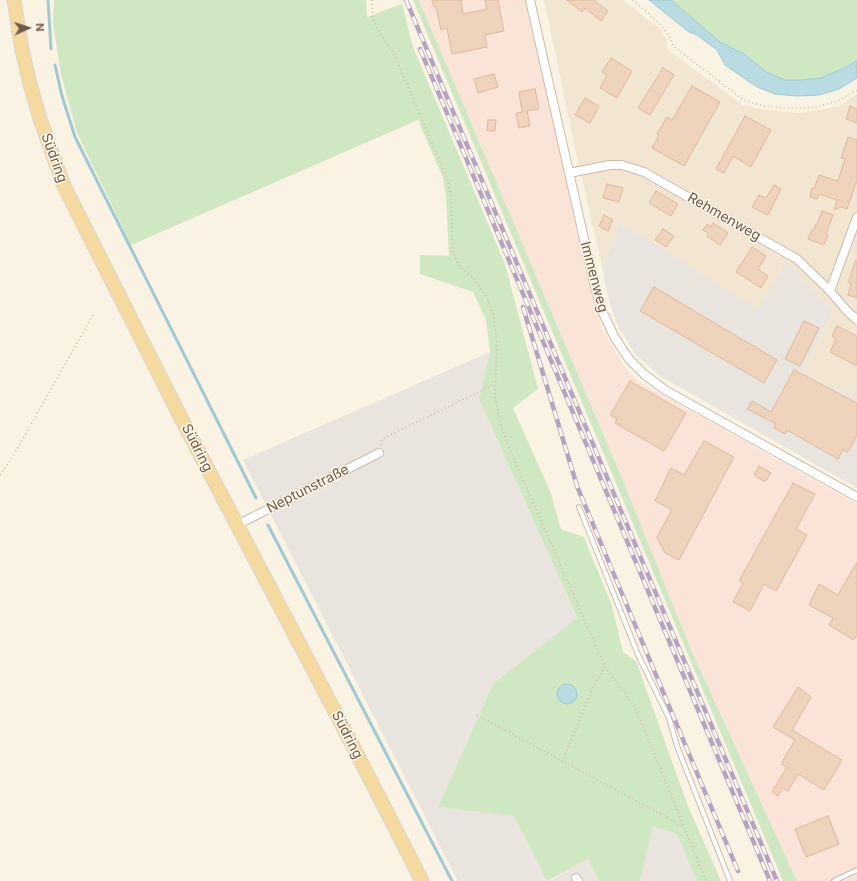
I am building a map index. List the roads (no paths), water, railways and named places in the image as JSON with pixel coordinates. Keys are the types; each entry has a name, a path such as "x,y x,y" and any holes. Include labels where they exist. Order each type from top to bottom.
{"main road":[{"name":"Südring","path":"14,0 22,50 30,84 40,119 64,186 237,525 422,881"}],"street":[{"name":"Immenweg","path":"530,0 594,283 602,311 615,338 629,358 646,375 665,390 857,497"},
{"name":"Rehmenweg","path":"569,173 610,165 622,165 644,172 793,257 857,320"},
{"path":"830,292 857,217"},
{"name":"Neptunstraße","path":"237,525 379,453"}],"lane":[{"path":"579,507 639,657 669,718 677,746 730,881"},
{"path":"834,881 857,870"}],"water":[{"path":"649,0 671,0 720,42 744,54 766,72 785,80 821,78 847,67 857,60 857,78 839,89 819,95 796,96 775,94 757,87 725,65 717,50 697,35 689,32"},
{"path":"567,684 574,687 577,694 574,701 567,704 560,701 557,694 560,687"}],"waterway":[{"path":"48,0 51,49"},
{"path":"55,65 62,96 75,137 256,498"},
{"path":"268,525 452,881"}],"railway":[{"path":"406,0 777,881"},
{"path":"420,49 770,881"},
{"path":"523,307 577,486 738,871"}]}
